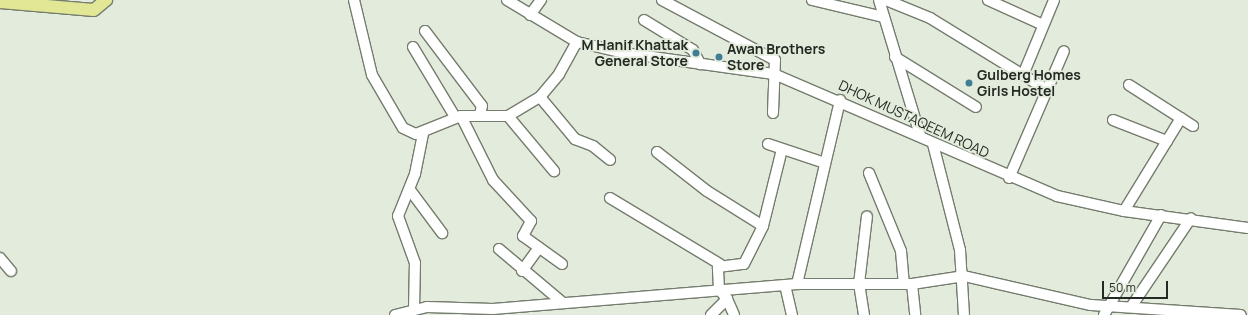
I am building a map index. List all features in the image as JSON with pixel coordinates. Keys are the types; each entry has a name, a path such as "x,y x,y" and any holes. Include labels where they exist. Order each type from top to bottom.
{"main road":[{"path":"0,2 94,10 106,0"}],"street":[{"path":"354,0 372,75 403,128 423,134 458,116 480,114 508,116 540,97 559,74 577,42"},
{"name":"DHOK MUSTAQEEM ROAD","path":"507,0 577,42 624,53 774,74 840,100 920,135 932,144 1009,178 1057,196 1124,211 1191,218 1248,228"},
{"path":"530,15 541,0"},
{"path":"662,0 773,58 773,113"},
{"path":"812,0 884,17"},
{"path":"879,0 895,57 920,135"},
{"path":"886,0 930,18 1047,90"},
{"path":"1023,75 1054,0"},
{"path":"994,1 1043,25"},
{"path":"644,20 693,50 700,64"},
{"path":"425,31 482,106 480,114"},
{"path":"413,47 458,116 493,180 531,221 523,236 562,264"},
{"path":"1009,178 1064,51"},
{"path":"895,57 976,107"},
{"path":"1129,85 1194,126"},
{"path":"540,97 576,139 593,146 610,160"},
{"path":"797,284 840,100"},
{"path":"508,116 554,171"},
{"path":"1124,211 1181,118"},
{"path":"1114,120 1167,141"},
{"path":"414,309 415,263 398,216 410,190 423,134"},
{"path":"768,144 825,163"},
{"path":"932,144 964,276 964,315"},
{"path":"610,198 720,264 744,264 764,226 782,149"},
{"path":"657,152 707,191 764,226"},
{"path":"869,173 901,251 915,315"},
{"path":"410,190 442,233"},
{"path":"1106,311 1162,215"},
{"path":"864,315 859,284 867,216"},
{"path":"1131,307 1191,218"},
{"path":"522,271 539,248"},
{"path":"499,249 522,271 562,302"},
{"path":"0,258 11,271"},
{"path":"720,264 719,289 727,299 734,315"},
{"path":"395,315 414,309 496,312 522,306 719,289 797,284 908,284 964,276 1106,311 1131,307 1241,315"},
{"path":"786,285 792,315"},
{"path":"711,315 727,299"},
{"path":"522,306 528,315"}],"place":[{"name":"M Hanif Khattak General Store","path":"696,53"},
{"name":"Awan Brothers Store","path":"719,57"},
{"name":"Gulberg Homes Girls Hostel","path":"969,83"}]}
